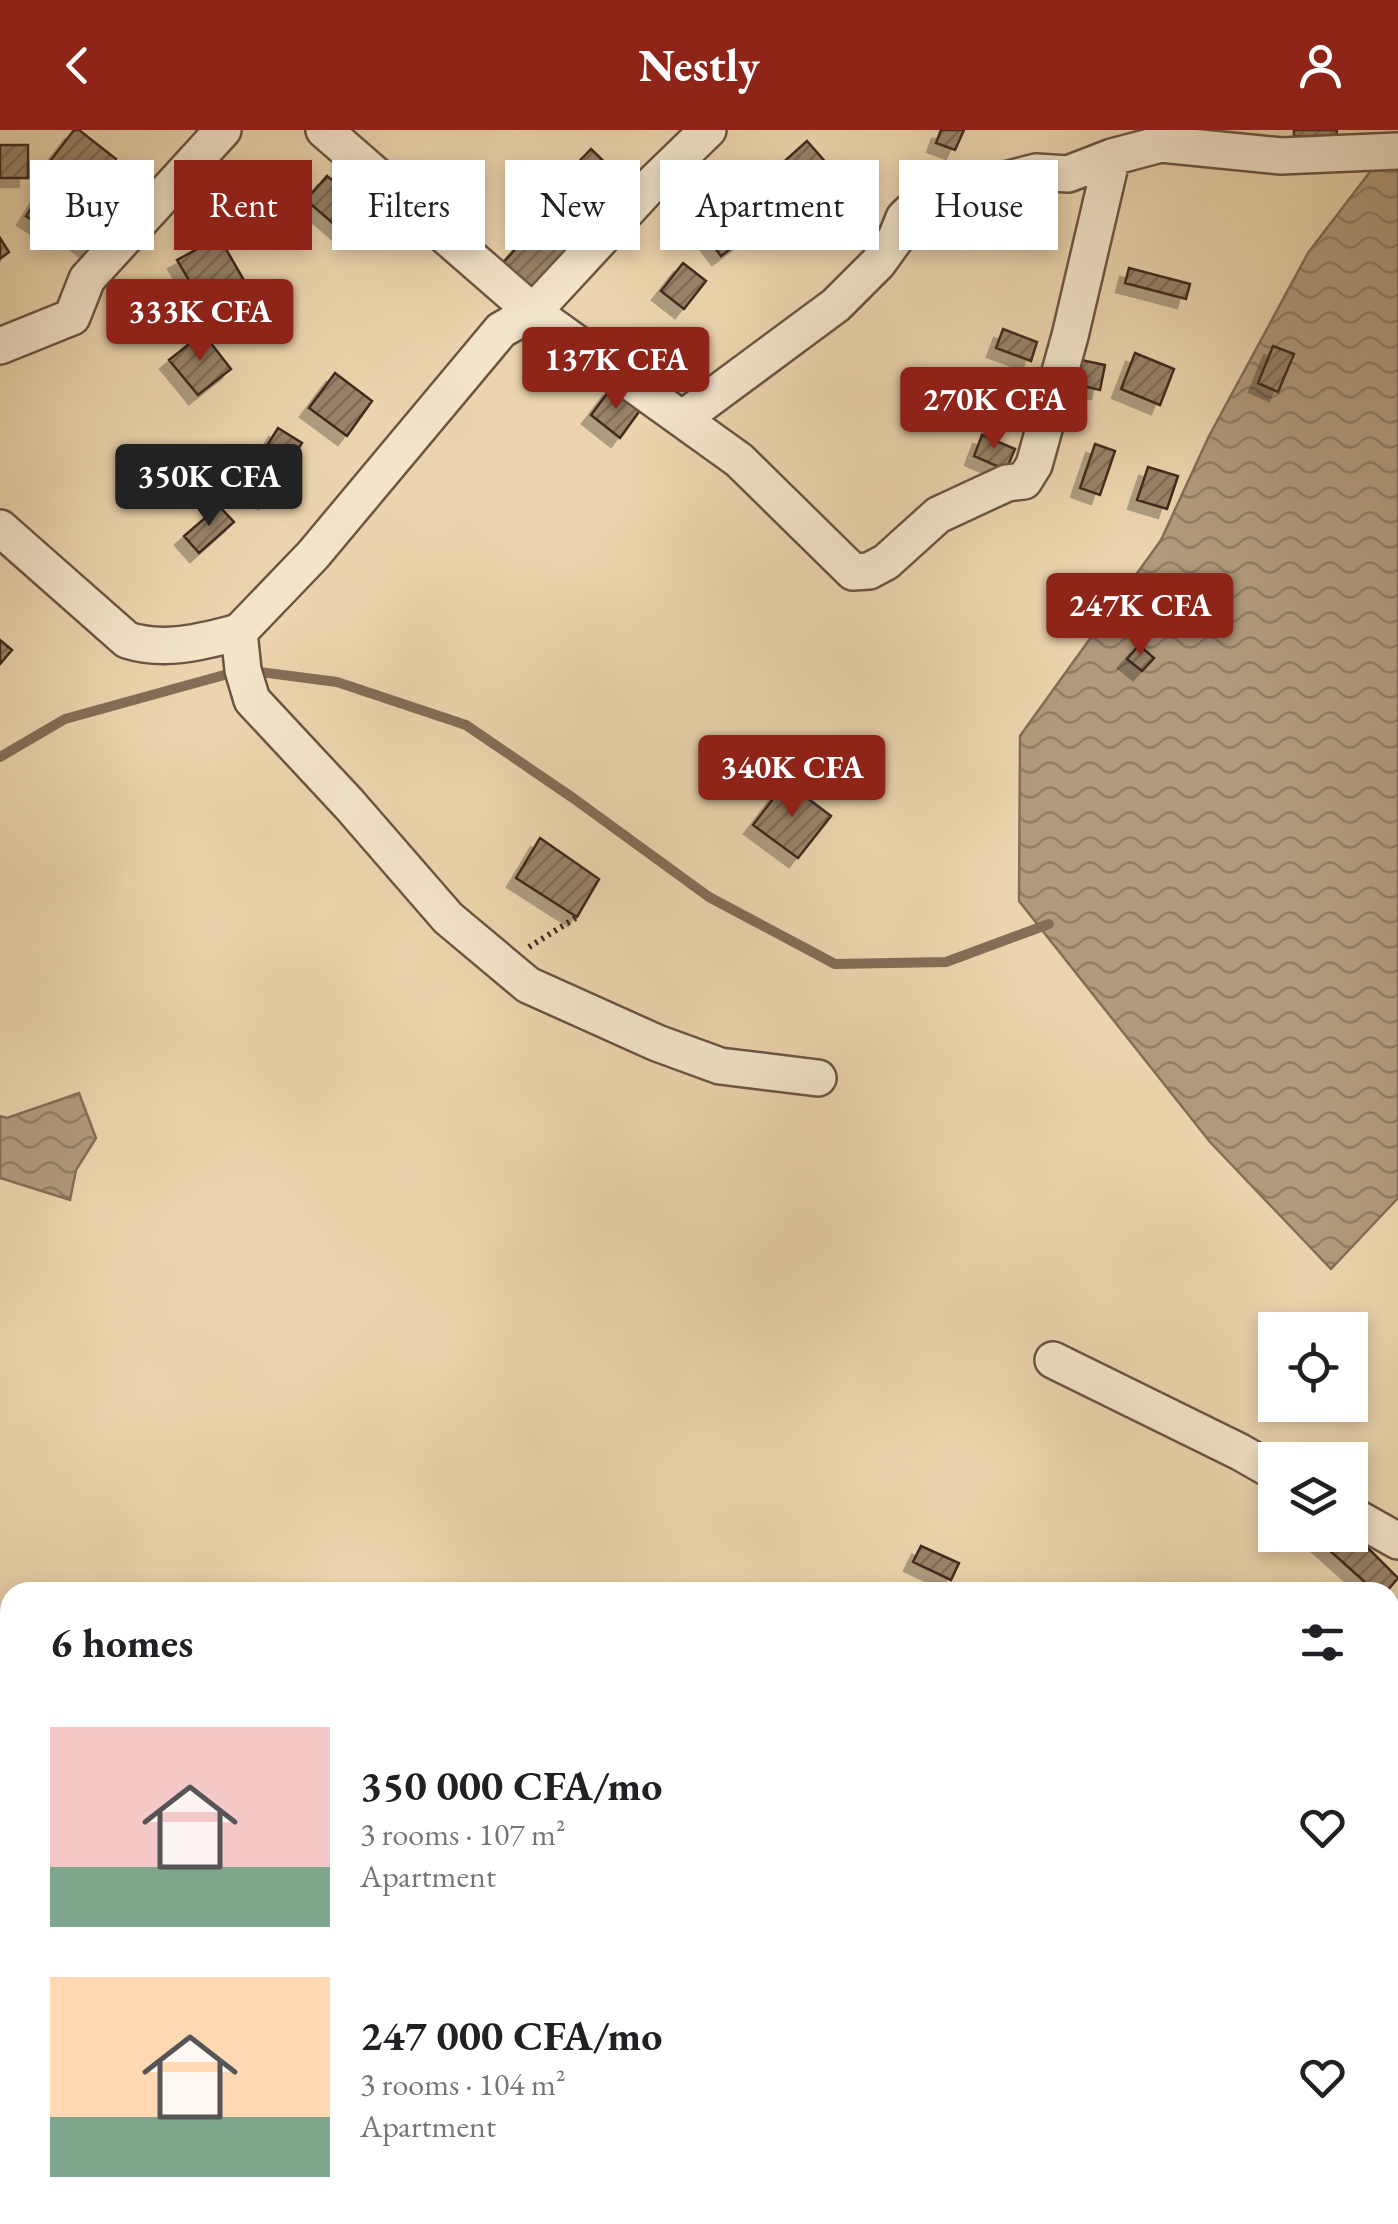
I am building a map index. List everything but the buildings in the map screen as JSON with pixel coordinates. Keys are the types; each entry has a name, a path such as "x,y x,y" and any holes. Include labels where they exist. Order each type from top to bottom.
{"street":[{"path":"0,346 72,317 88,279 223,130"},
{"path":"324,130 533,312 739,460 853,572 869,572 886,562 938,514 1007,484 1024,481 1034,465 1070,336 1112,156"},
{"path":"0,528 127,640 144,646 175,646 238,632 312,556 501,330 533,312 646,190 708,130"},
{"path":"682,419 836,305 878,263 910,212 1008,179 1036,172 1068,174 1112,156 1161,144 1281,156 1398,151"},
{"path":"238,632 252,700 448,918 528,985 657,1044 720,1066 818,1078"},
{"path":"1053,1360 1258,1462"},
{"path":"1368,1524 1398,1541"}],"path":[{"path":"502,963 577,917"}],"water":[{"path":"1398,135 1398,1198 1331,1269 1210,1142 1019,901 1020,736 1161,540 1209,436 1308,253"},
{"path":"79,1093 96,1138 76,1170 70,1200 0,1178 0,1116 7,1118"}],"waterway":[{"path":"252,671 337,682 466,725 709,897 835,964 946,962 1049,924"},
{"path":"0,757 65,719 235,672"}]}
